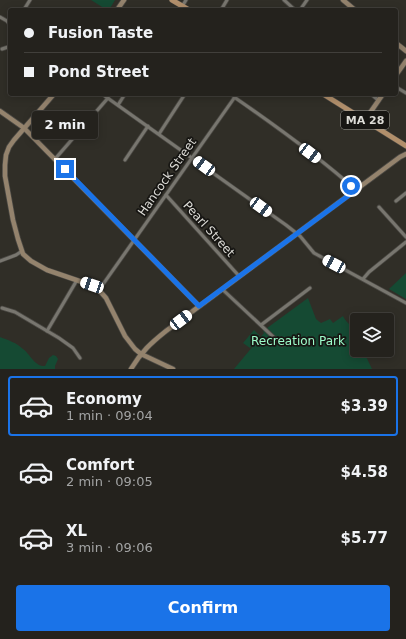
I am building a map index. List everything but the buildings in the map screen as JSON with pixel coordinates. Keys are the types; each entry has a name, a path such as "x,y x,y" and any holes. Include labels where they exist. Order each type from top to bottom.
{"main road":[{"path":"118,8 124,0"},
{"path":"172,0 181,8"},
{"path":"343,0 353,8"},
{"path":"398,44 406,51"},
{"path":"398,72 406,61"},
{"path":"52,96 13,141 8,150 5,161 3,176 22,251 29,260 41,266 94,286 106,298 127,339 135,349 141,354 173,369"},
{"name":"MA 28","path":"326,96 406,146"},
{"path":"365,120 381,96"},
{"path":"0,111 24,128 199,306"},
{"path":"131,369 141,354 155,340 239,276 406,154"}],"street":[{"path":"25,8 30,0"},
{"path":"181,8 186,0"},
{"path":"284,0 293,8"},
{"path":"0,17 8,23"},
{"path":"2,49 8,47"},
{"path":"105,96 192,157 296,234 314,253 406,303"},
{"path":"118,105 124,96"},
{"path":"159,134 184,96"},
{"path":"236,96 356,190"},
{"name":"Hancock Street","path":"99,290 236,96"},
{"path":"373,96 378,100"},
{"path":"55,159 108,98"},
{"path":"125,160 148,126"},
{"path":"396,201 406,193"},
{"name":"Pearl Street","path":"166,195 239,276"},
{"path":"379,207 406,237"},
{"path":"362,279 406,242"},
{"path":"0,261 22,251"},
{"path":"47,331 77,280"},
{"path":"261,325 310,288"},
{"path":"222,289 282,345"},
{"path":"2,308 15,312 47,331 73,348 80,358"}],"green space":[{"path":"91,0 115,0 110,8 104,8"},
{"path":"406,273 406,299 389,289"},
{"name":"Recreation Park","path":"308,298 316,319 321,323 330,319 333,323 343,316 350,326 350,357 366,357 372,369 234,369 264,333 263,331"},
{"path":"254,330 260,336 250,348 243,343"},
{"path":"0,337 18,345 41,366 45,366 49,358 53,355 56,356 58,359 55,369 0,369"}],"route":[{"path":"65,169 199,306 356,190 351,186"}]}
